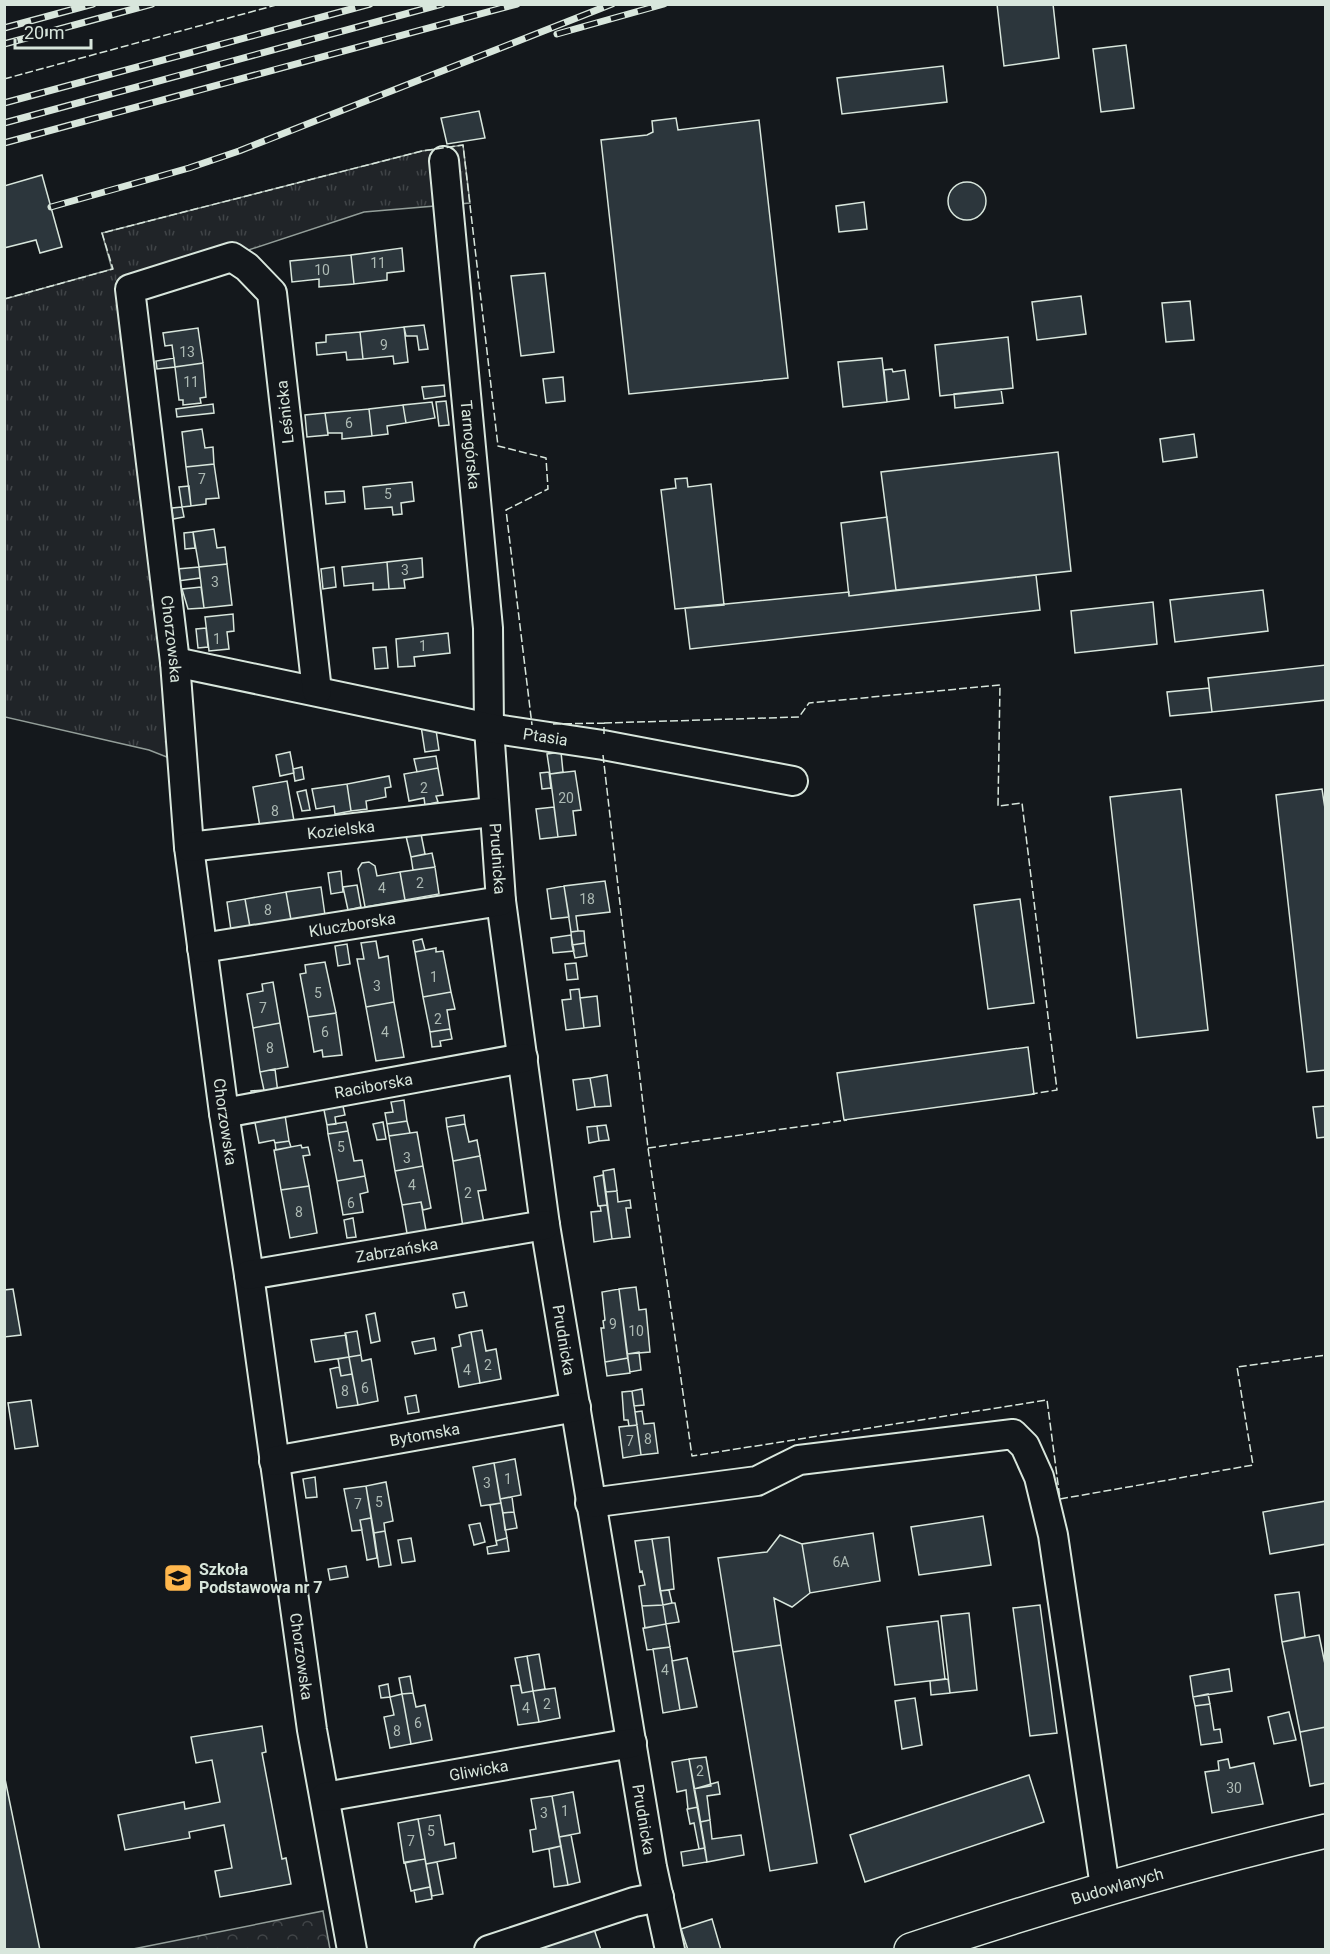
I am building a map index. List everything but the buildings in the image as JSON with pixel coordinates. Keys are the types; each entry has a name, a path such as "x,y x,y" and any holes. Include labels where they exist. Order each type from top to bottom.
{"main road":[{"name":"Budowlanych","path":"911,1950 1105,1887 1221,1855 1326,1831"}],"street":[{"name":"Tarnogórska","path":"444,161 488,628 489,728"},
{"name":"Leśnicka","path":"130,289 232,257 247,267 272,293 317,691"},
{"name":"Chorzowska","path":"130,289 175,662 189,847 224,1113 249,1275 312,1730 352,1950"},
{"name":"Ptasia","path":"175,662 489,728 603,745 793,781"},
{"name":"Prudnicka","path":"489,728 492,812 501,901 544,1225 658,1897 670,1950"},
{"name":"Kozielska","path":"189,847 492,812"},
{"name":"Kluczborska","path":"202,948 501,901"},
{"name":"Raciborska","path":"224,1113 523,1058"},
{"name":"Zabrzańska","path":"249,1275 544,1225"},
{"name":"Bytomska","path":"274,1461 576,1407"},
{"path":"590,1503 757,1481 799,1460 1013,1434 1025,1446 1040,1477 1053,1535 1105,1887"},
{"name":"Gliwicka","path":"325,1797 632,1743"},
{"path":"489,1950 634,1902 658,1897"}],"green space":[{"path":"463,145 470,203 364,212 130,289 182,763 149,750 5,717 5,299 112,269 102,233 422,151"},
{"path":"323,1911 330,1949 133,1949"}],"railway":[{"path":"4,28 93,4"},
{"path":"4,44 152,4"},
{"path":"4,103 370,4"},
{"path":"4,123 442,4"},
{"path":"4,143 517,4"},
{"path":"51,207 189,168 239,151 612,4"},
{"path":"557,34 664,4"}],"fence":[{"path":"4,79 280,4"},
{"path":"4,299 113,269 102,233 422,151 463,145 498,446 546,458 548,489 506,510 532,725"},
{"path":"604,723 799,717 809,703 1000,685 998,806 1022,803 1057,1090 1032,1094"},
{"path":"553,724 604,723 604,734"},
{"path":"603,755 648,1148 692,1456 1047,1400 1060,1499 1253,1465 1237,1367 1326,1355"},
{"path":"648,1148 847,1120"}],"place":[{"name":"Szkoła Podstawowa nr 7","path":"178,1578"}]}
